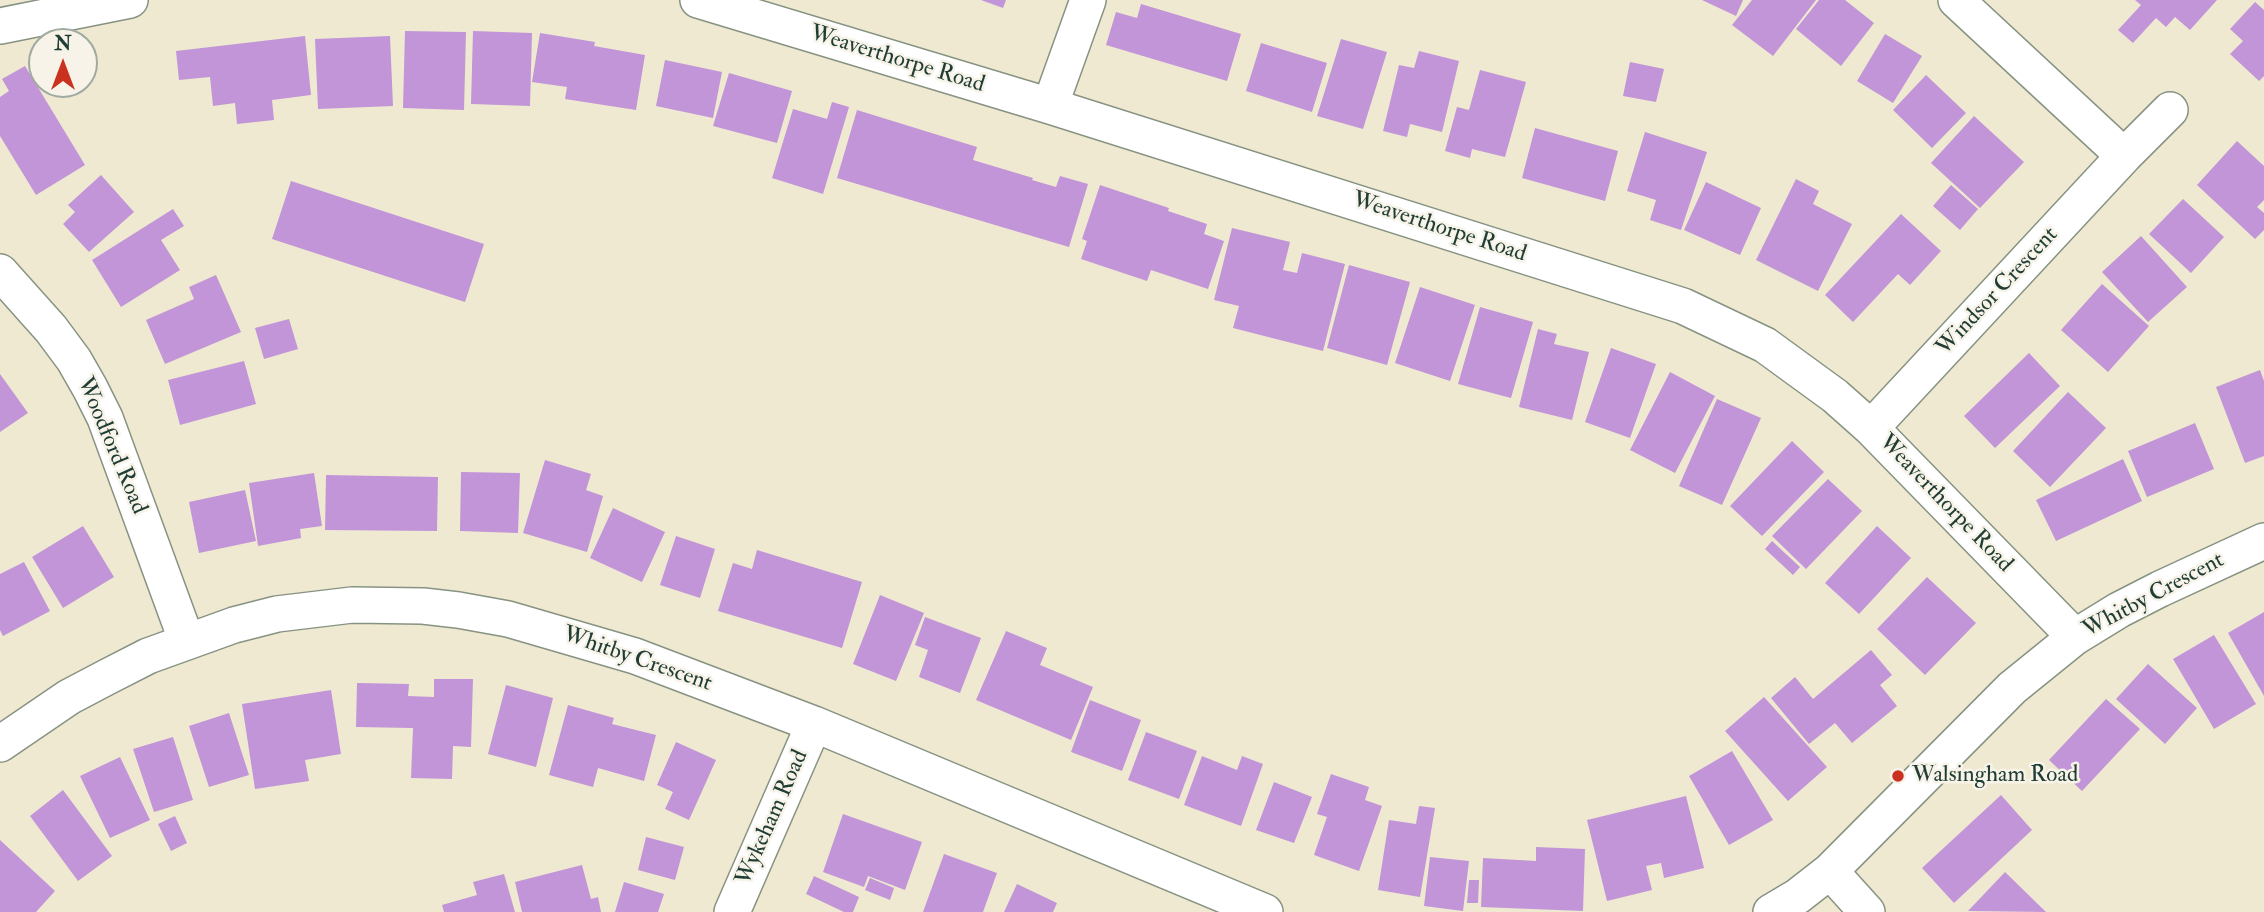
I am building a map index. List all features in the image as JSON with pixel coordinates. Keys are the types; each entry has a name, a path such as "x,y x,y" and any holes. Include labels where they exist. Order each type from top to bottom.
{"street":[{"path":"0,26 130,0"},
{"name":"Weaverthorpe Road","path":"698,0 1051,106 1684,306 1765,345 1835,396 1871,428 2075,637"},
{"path":"1051,106 1088,0"},
{"path":"1956,0 2124,156"},
{"name":"Windsor Crescent","path":"1871,428 2170,110"},
{"name":"Woodford Road","path":"0,272 51,329 90,388 105,418 187,642"},
{"name":"Whitby Crescent","path":"1771,912 1798,896 1830,871 2012,688 2075,637 2119,610 2264,541"},
{"name":"Whitby Crescent","path":"0,744 69,697 148,656 234,625 314,608 389,604 458,610 508,619 635,656 814,723 1265,912"},
{"name":"Wykeham Road","path":"732,912 814,723"},
{"path":"1830,871 1867,912"}],"building":[{"path":"981,0 1006,0 1003,8"},
{"path":"1702,0 1743,0 1736,16"},
{"path":"1752,0 1816,0 1773,56 1732,25"},
{"path":"1819,0 1845,0 1874,23 1841,66 1796,29"},
{"path":"2135,0 2217,0 2190,30 2175,17 2166,27 2156,18 2133,43 2118,30 2141,5"},
{"path":"2255,2 2264,10 2264,76 2259,81 2230,54 2243,41 2230,29"},
{"path":"1141,4 1241,34 1227,81 1106,45 1116,12 1137,18"},
{"path":"405,31 466,32 464,110 403,108"},
{"path":"473,31 532,33 530,106 471,104"},
{"path":"540,33 595,42 594,46 645,55 636,110 565,99 567,87 532,82"},
{"path":"1885,34 1922,56 1893,103 1857,81"},
{"path":"305,36 311,95 272,100 274,120 237,124 235,103 213,106 210,77 179,80 176,51"},
{"path":"390,36 393,106 318,109 315,39"},
{"path":"1341,39 1387,52 1363,129 1317,116"},
{"path":"1261,43 1327,63 1312,112 1246,91"},
{"path":"1419,51 1459,61 1442,132 1410,124 1407,137 1383,131 1399,65 1414,68"},
{"path":"665,60 722,72 713,118 656,106"},
{"path":"1630,62 1664,69 1656,102 1623,96"},
{"path":"25,66 28,71 28,98 44,98 85,165 36,195 0,136 0,97 9,91 2,79"},
{"path":"1480,70 1526,82 1505,157 1472,149 1470,158 1445,151 1457,107 1469,110"},
{"path":"729,73 792,91 777,143 713,126"},
{"path":"1926,75 1966,113 1932,148 1893,110"},
{"path":"832,102 849,107 823,194 772,178 793,109 827,119"},
{"path":"857,110 977,147 973,160 1033,178 1032,180 1056,187 1060,176 1088,184 1069,247 837,178"},
{"path":"1974,116 2024,162 1980,208 1931,163"},
{"path":"1535,128 1618,151 1605,201 1522,178"},
{"path":"1645,132 1707,152 1681,230 1650,220 1656,200 1627,191"},
{"path":"2237,141 2264,166 2264,200 2257,207 2264,213 2264,230 2255,239 2197,185"},
{"path":"101,175 134,212 89,252 63,224 75,212 68,205"},
{"path":"1796,179 1819,191 1813,204 1852,224 1818,291 1756,260"},
{"path":"291,181 484,244 465,302 272,239"},
{"path":"1706,182 1761,208 1740,255 1684,230"},
{"path":"1100,185 1207,224 1204,234 1224,241 1208,289 1151,270 1147,281 1081,259 1087,241 1082,239"},
{"path":"1951,185 1978,209 1960,230 1933,206"},
{"path":"2183,199 2224,237 2191,273 2149,234"},
{"path":"173,209 184,226 161,240 180,270 121,307 92,260"},
{"path":"1901,214 1941,251 1910,285 1898,274 1853,322 1825,295"},
{"path":"1232,228 1290,242 1283,270 1297,273 1302,253 1345,264 1323,351 1233,328 1239,306 1214,300"},
{"path":"2141,236 2187,287 2148,322 2102,272"},
{"path":"1349,265 1410,282 1387,365 1327,348"},
{"path":"216,275 241,332 165,364 146,320 194,299 189,287"},
{"path":"2102,284 2149,326 2108,372 2061,330"},
{"path":"1420,287 1475,305 1450,381 1395,363"},
{"path":"1480,307 1533,322 1511,398 1458,384"},
{"path":"289,319 298,349 264,359 255,328"},
{"path":"1538,329 1557,334 1554,344 1589,352 1572,420 1519,407"},
{"path":"1611,348 1656,364 1630,438 1585,422"},
{"path":"2029,353 2060,386 1995,448 1964,416"},
{"path":"244,361 256,404 180,425 168,380"},
{"path":"2260,370 2264,381 2264,456 2245,463 2216,387"},
{"path":"1670,372 1715,396 1675,473 1630,450"},
{"path":"0,374 28,413 0,432"},
{"path":"2068,392 2106,428 2050,487 2013,451"},
{"path":"1717,399 1761,418 1722,505 1679,486"},
{"path":"2195,423 2214,469 2147,497 2128,451"},
{"path":"1792,441 1824,472 1762,536 1730,506"},
{"path":"2123,459 2142,501 2056,541 2036,500"},
{"path":"545,460 591,474 586,490 603,496 587,552 523,533"},
{"path":"461,472 520,473 518,533 460,531"},
{"path":"314,473 322,526 300,529 301,538 258,546 249,483"},
{"path":"326,475 438,477 437,531 325,530"},
{"path":"1828,479 1862,511 1806,569 1772,536"},
{"path":"245,490 256,541 199,553 189,502"},
{"path":"613,508 665,532 642,582 590,558"},
{"path":"83,526 114,577 63,608 32,557"},
{"path":"1877,526 1911,558 1859,614 1825,583"},
{"path":"676,536 715,549 700,598 660,585"},
{"path":"1772,541 1800,567 1793,575 1765,549"},
{"path":"757,550 862,582 842,648 718,611 733,563 752,569"},
{"path":"24,562 50,611 3,636 0,630 0,574"},
{"path":"1927,577 1976,623 1925,675 1877,629"},
{"path":"880,595 924,613 896,681 853,664"},
{"path":"2264,612 2264,696 2228,633"},
{"path":"925,617 981,638 960,693 919,677 928,650 915,645"},
{"path":"1006,631 1047,648 1040,665 1093,687 1071,740 976,700"},
{"path":"2214,635 2256,704 2214,729 2173,659"},
{"path":"1871,650 1892,675 1880,685 1897,706 1852,743 1835,723 1809,744 1771,698 1795,677 1813,699"},
{"path":"2148,664 2197,708 2165,744 2116,699"},
{"path":"434,679 473,679 471,747 453,746 452,779 411,778 413,728 356,727 357,683 409,684 408,696 434,697"},
{"path":"506,685 553,698 536,767 488,754"},
{"path":"331,690 341,754 305,760 309,781 255,789 242,704"},
{"path":"1764,697 1827,767 1788,801 1725,731"},
{"path":"2106,699 2140,729 2082,791 2049,760"},
{"path":"1090,700 1141,720 1122,771 1071,752"},
{"path":"568,705 614,718 612,724 656,735 644,781 598,768 593,787 549,775"},
{"path":"229,713 249,775 209,787 189,726"},
{"path":"1146,732 1197,751 1179,799 1128,780"},
{"path":"173,737 193,800 154,812 133,749"},
{"path":"676,742 716,760 689,820 665,809 673,792 657,785"},
{"path":"1732,751 1773,820 1729,845 1689,776"},
{"path":"1202,756 1237,770 1242,756 1263,764 1241,826 1184,805"},
{"path":"120,757 150,820 110,838 80,776"},
{"path":"1331,774 1369,787 1365,800 1382,806 1359,871 1314,855 1327,817 1317,814"},
{"path":"1274,782 1312,797 1294,843 1256,830"},
{"path":"63,790 112,856 78,881 30,816"},
{"path":"2001,795 2032,830 1954,903 1922,868"},
{"path":"1686,796 1704,868 1664,878 1661,863 1646,866 1652,890 1607,901 1587,820"},
{"path":"1419,806 1435,808 1420,897 1378,890 1389,820 1416,824"},
{"path":"843,814 922,842 905,890 868,876 864,887 823,872"},
{"path":"175,816 187,843 171,851 158,824"},
{"path":"646,837 684,847 675,880 638,870"},
{"path":"0,840 55,891 36,912 0,912"},
{"path":"1536,847 1585,849 1583,911 1481,907 1483,858 1536,861"},
{"path":"944,854 997,873 983,912 923,912"},
{"path":"1430,857 1469,861 1463,911 1424,906"},
{"path":"582,865 591,899 598,897 601,912 522,912 515,882"},
{"path":"2005,872 2046,912 1968,911"},
{"path":"504,874 515,912 444,912 442,905 477,895 473,882"},
{"path":"814,876 859,897 853,912 844,912 806,894"},
{"path":"870,878 894,888 890,900 865,890"},
{"path":"1469,880 1479,880 1478,903 1467,903"},
{"path":"624,882 664,894 658,912 615,912"},
{"path":"1017,884 1057,903 1053,912 1004,912"}],"place":[{"name":"Walsingham Road","path":"1898,776"}]}
